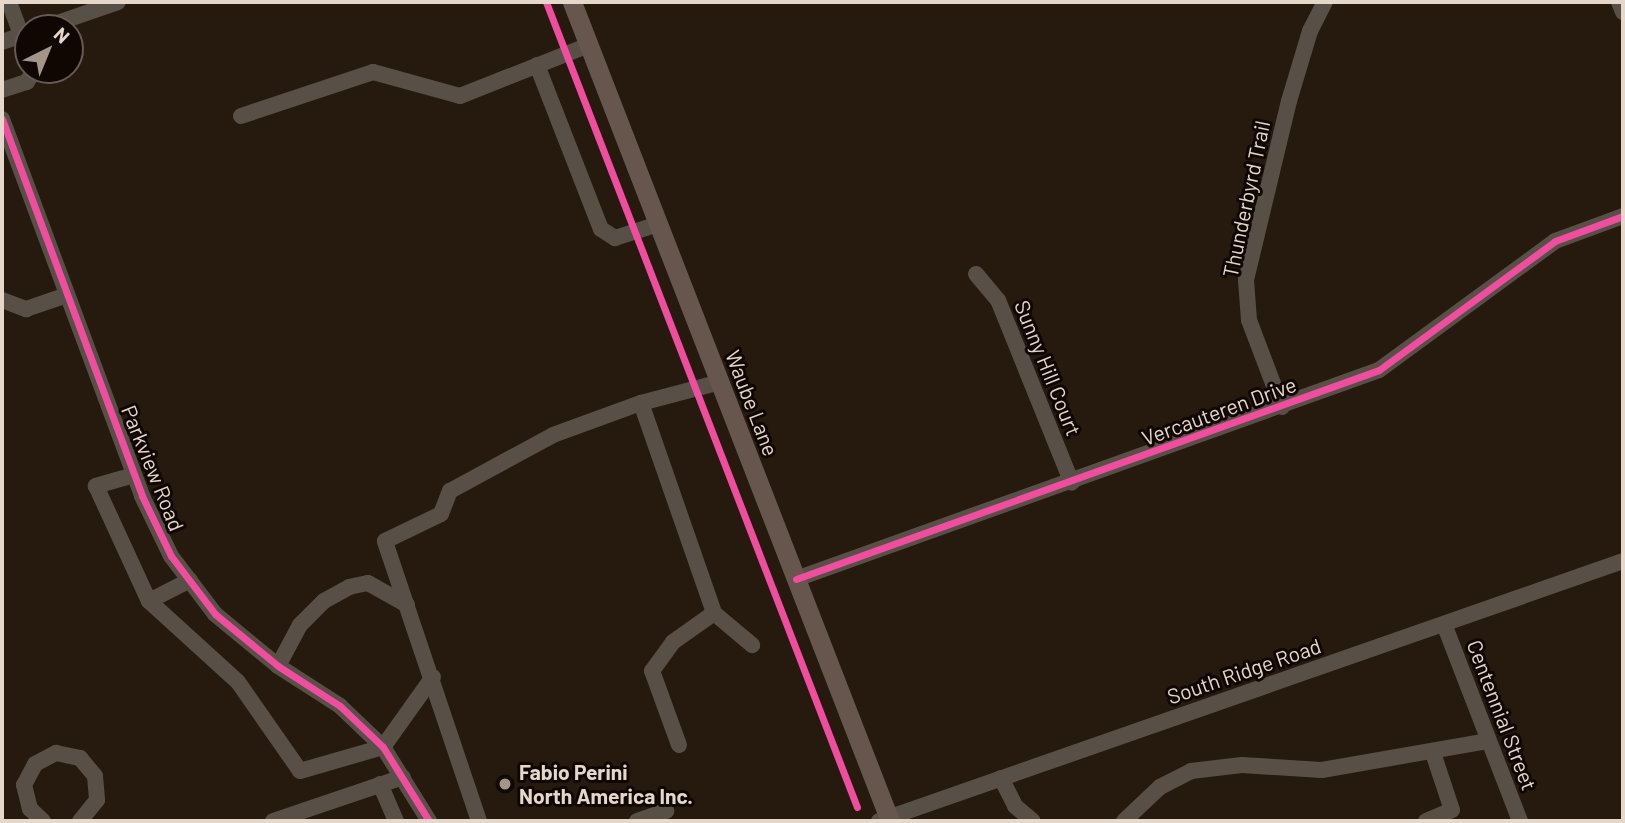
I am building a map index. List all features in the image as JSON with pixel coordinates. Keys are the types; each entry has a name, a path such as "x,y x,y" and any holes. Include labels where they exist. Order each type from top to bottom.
{"main road":[{"name":"Waube Lane","path":"572,2 796,579 886,820"}],"street":[{"path":"83,14 118,2"},
{"name":"Thunderbyrd Trail","path":"1282,407 1249,320 1246,280 1289,101 1310,31 1325,2"},
{"path":"1619,2 1623,12"},
{"path":"241,116 373,72 460,96 589,45"},
{"path":"537,65 601,229 615,238 658,224"},
{"path":"2,90 21,84"},
{"name":"Parkview Road","path":"3,126 134,475 171,556 215,614 278,666 340,706 383,747 429,821"},
{"name":"Vercauteren Drive","path":"796,579 1072,483 1379,370 1555,241 1623,216"},
{"name":"Sunny Hill Court","path":"976,274 998,300 1072,483"},
{"path":"2,300 26,309 67,295"},
{"path":"479,821 433,677 385,541 441,514 450,491 553,435 641,403 720,382"},
{"path":"641,403 714,613 752,645"},
{"path":"134,475 96,486 149,601 237,682 300,771 383,747 433,677"},
{"name":"South Ridge Road","path":"886,820 1623,561"},
{"path":"149,601 190,580"},
{"path":"278,666 300,625 324,601 349,587 368,583 407,604"},
{"path":"678,746 652,671 673,642 714,613"},
{"name":"Centennial Street","path":"1444,624 1520,821"},
{"path":"1124,821 1160,787 1191,771 1242,765 1322,771 1489,741"},
{"path":"43,821 30,809 24,785 35,764 56,753 80,758 96,776 98,788 92,818"},
{"path":"1426,821 1452,810 1433,753"},
{"path":"273,821 403,777"},
{"path":"1002,778 1015,806 1033,821"},
{"path":"380,784 396,821"},
{"path":"636,821 666,811"}],"cycle path":[{"path":"546,2 857,807"},
{"path":"2,119 142,496 171,556 215,614 278,666 340,706 383,747 429,821"},
{"path":"796,579 1379,370 1555,241 1623,216"}],"place":[{"name":"Fabio Perini North America Inc.","path":"505,784"}]}
